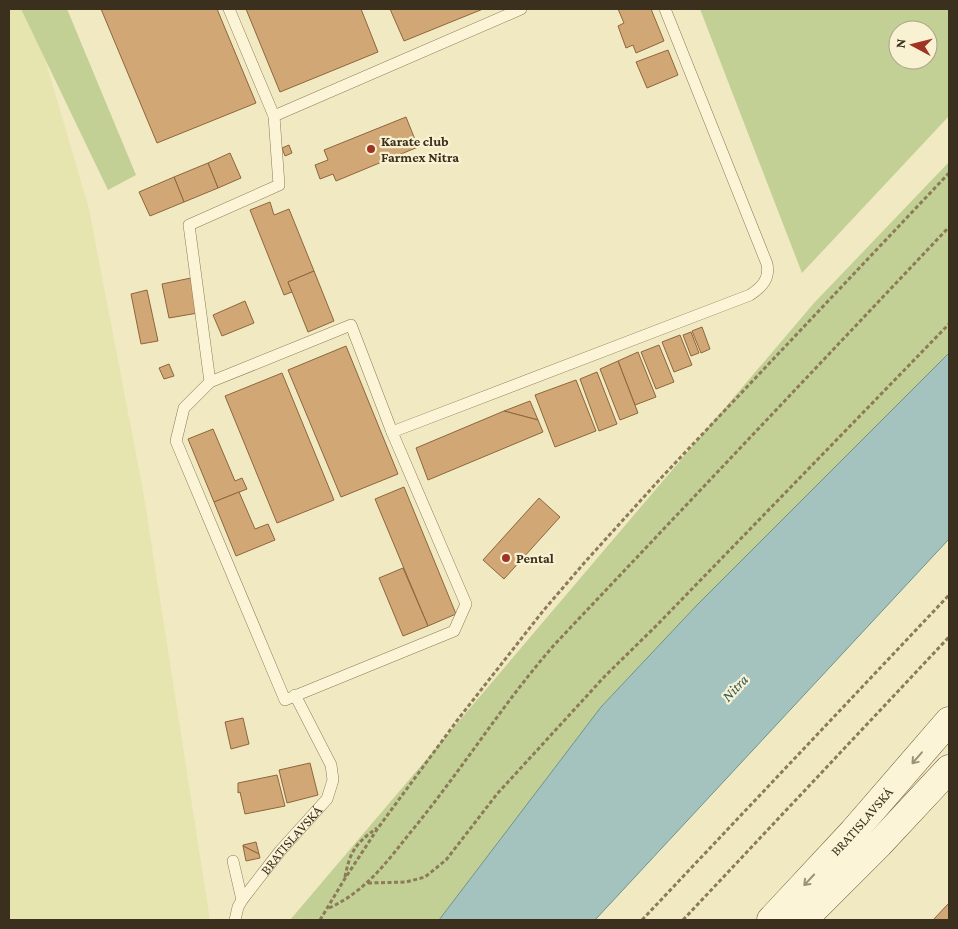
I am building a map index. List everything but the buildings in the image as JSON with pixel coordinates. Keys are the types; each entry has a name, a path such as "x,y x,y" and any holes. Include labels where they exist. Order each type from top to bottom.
{"main road":[{"name":"BRATISLAVSKÁ","path":"771,920 854,832 949,721"},
{"name":"BRATISLAVSKÁ","path":"803,920 879,844 949,769"}],"lane":[{"path":"210,382 189,225 278,184 274,116 229,9"},
{"path":"274,116 521,9"},
{"path":"392,432 750,295 768,277 767,264 665,9"},
{"path":"351,326 392,432 466,604 454,631 285,700 176,441 184,408 210,382 351,326"},
{"name":"BRATISLAVSKÁ","path":"235,920 242,900 280,851 327,799 333,780 331,765 295,695"},
{"path":"233,861 242,900"}],"path":[{"path":"320,920 378,828 459,718 585,562 674,463 949,172"},
{"path":"328,908 342,902 373,879 429,810 532,670 949,227"},
{"path":"367,883 406,882 424,877 446,860 497,794 599,684 949,324"},
{"path":"642,920 949,595"},
{"path":"683,920 949,637"},
{"path":"344,880 348,859 354,848 362,838 378,828"}],"shaded area":[{"path":"9,9 21,9 45,59 89,209 143,490 210,920 9,920"}],"green space":[{"path":"21,9 67,9 136,175 108,190"},
{"path":"700,9 949,9 949,116 802,273"},
{"path":"949,162 949,353 696,606 601,707 439,920 290,920 814,303"}],"water":[{"name":"Nitra","path":"949,353 949,539 595,920 439,920 601,707 696,606"}],"place":[{"name":"Karate club Farmex Nitra","path":"371,149"},
{"name":"Pental","path":"506,558"}]}
